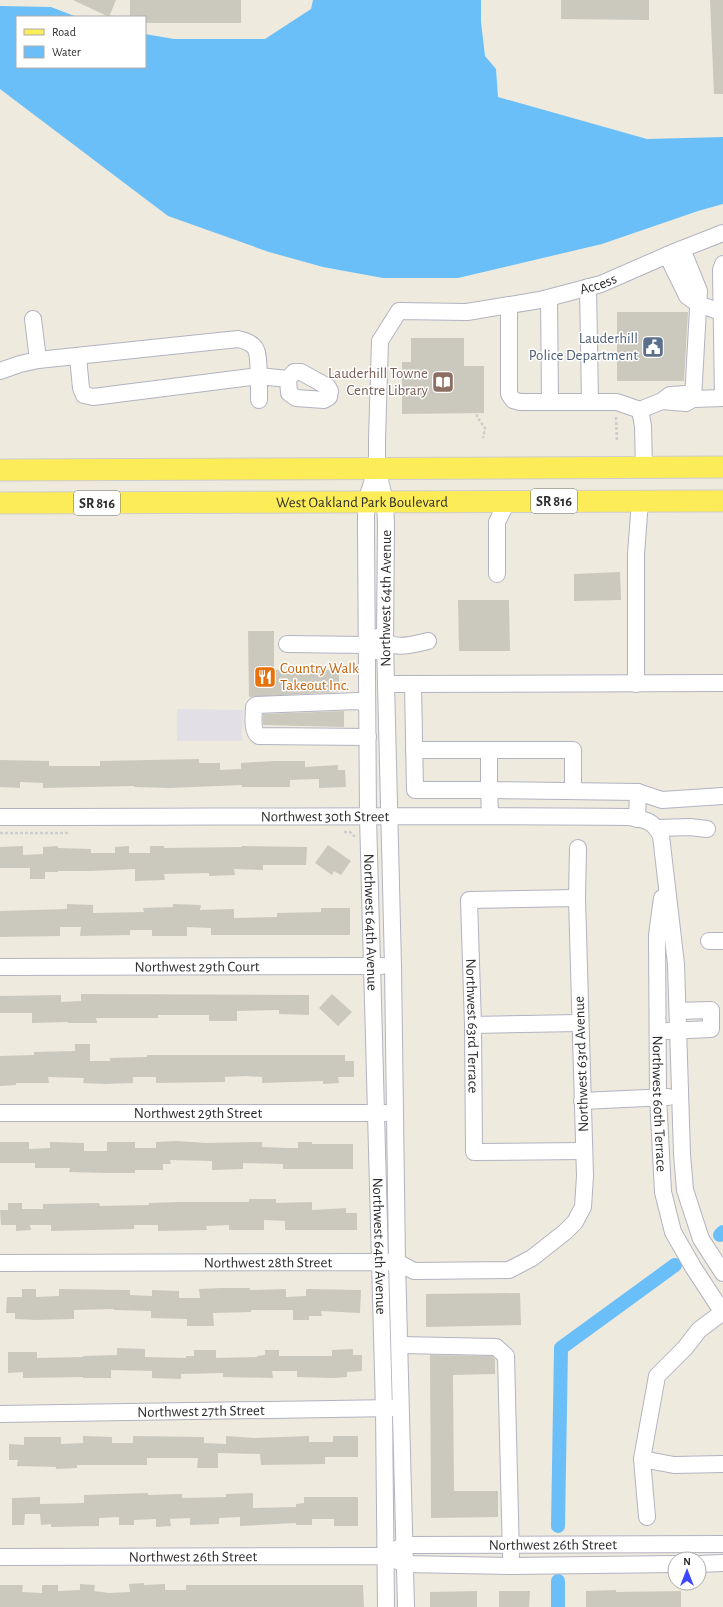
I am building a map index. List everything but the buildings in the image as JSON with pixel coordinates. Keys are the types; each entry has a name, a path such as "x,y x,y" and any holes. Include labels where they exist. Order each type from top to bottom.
{"main road":[{"name":"SR 816","path":"0,470 723,467"},
{"path":"0,486 7,480 26,470"},
{"name":"West Oakland Park Boulevard","path":"0,503 723,501"}],"street":[{"name":"Access","path":"378,468 377,439 380,341 399,311 466,312 549,298 601,284 667,255 723,233"},
{"path":"682,249 699,291 693,399"},
{"path":"667,255 687,296 698,304 722,312"},
{"path":"510,305 509,394 513,400 520,402 617,402 640,410 662,401 670,395 686,394 693,399 723,398 721,270 723,264"},
{"path":"588,287 590,402"},
{"path":"549,298 550,402"},
{"path":"33,319 38,360"},
{"path":"0,370 38,360 238,339 250,342 256,349 259,376 259,400"},
{"path":"78,357 81,388 84,395 93,396 259,376 288,379"},
{"path":"640,410 643,426 644,468"},
{"name":"Northwest 64th Avenue","path":"378,468 367,621 367,704 368,817 384,1409 386,1607"},
{"name":"Northwest 64th Avenue","path":"375,501 387,677 397,1262 406,1607"},
{"path":"636,684 636,554 640,501"},
{"path":"496,574 496,522 507,502"},
{"path":"367,621 374,633 385,634 393,645 408,646 428,638"},
{"path":"287,644 367,645 376,652 387,677 413,684 723,683"},
{"path":"413,684 415,790 638,792 662,800 723,796"},
{"path":"367,704 358,701 256,705 254,706 254,730 259,736 368,737"},
{"path":"414,750 573,750 573,791"},
{"path":"489,750 490,816"},
{"name":"Northwest 60th Terrace","path":"638,792 648,822 661,836 676,964 682,1154 685,1190 701,1239 723,1273"},
{"name":"Northwest 30th Street","path":"0,817 629,817 648,822 707,829"},
{"name":"Northwest 63rd Avenue","path":"532,1258 565,1232 575,1222 583,1207 585,1176 577,898 578,848"},
{"name":"Northwest 60th Terrace","path":"665,880 657,935 658,1097 663,1192 674,1232 693,1267 723,1313"},
{"name":"Northwest 63rd Terrace","path":"577,898 469,900 473,1025 474,1152 584,1151"},
{"name":"Northwest 29th Court","path":"0,967 393,966"},
{"path":"658,1031 678,1032 711,1029 711,1010 678,1011"},
{"path":"473,1025 580,1023"},
{"path":"582,1101 680,1096"},
{"name":"Northwest 29th Street","path":"0,1113 395,1113"},
{"name":"Northwest 28th Street","path":"0,1263 397,1262 414,1271 508,1270 532,1258"},
{"path":"647,1517 642,1460 657,1376 685,1348 699,1330 723,1313"},
{"path":"400,1344 496,1347 506,1356 511,1566"},
{"name":"Northwest 27th Street","path":"0,1414 402,1408"},
{"path":"642,1460 674,1465 723,1464"},
{"name":"Northwest 26th Street","path":"385,1556 405,1545 723,1544"},
{"path":"626,1545 626,1565"},
{"name":"Northwest 26th Street","path":"0,1557 385,1556 405,1564 511,1566 667,1564"},
{"path":"707,1564 723,1563"}],"path":[{"path":"477,414 477,417 484,428 483,438"},
{"path":"616,416 617,442"},
{"path":"342,832 350,832 359,842"},
{"path":"0,833 76,833"}],"shaded area":[{"path":"177,709 243,710 242,741 177,741"}],"water":[{"path":"313,0 481,0 481,22 485,56 496,69 498,97 647,139 723,137 723,204 698,211 602,244 458,278 383,278 323,267 269,252 168,216 0,89 0,6 51,7 74,16 16,16 16,68 146,68 146,34 174,39 265,39 311,9"}],"waterway":[{"path":"720,1235 723,1232"},
{"path":"558,1526 561,1348 675,1265"},
{"path":"558,1581 558,1607"}],"place":[{"name":"Lauderhill Police Department","path":"653,347"},
{"name":"Lauderhill Towne Centre Library","path":"443,382"},
{"name":"Country Walk Takeout Inc.","path":"265,677"}]}
